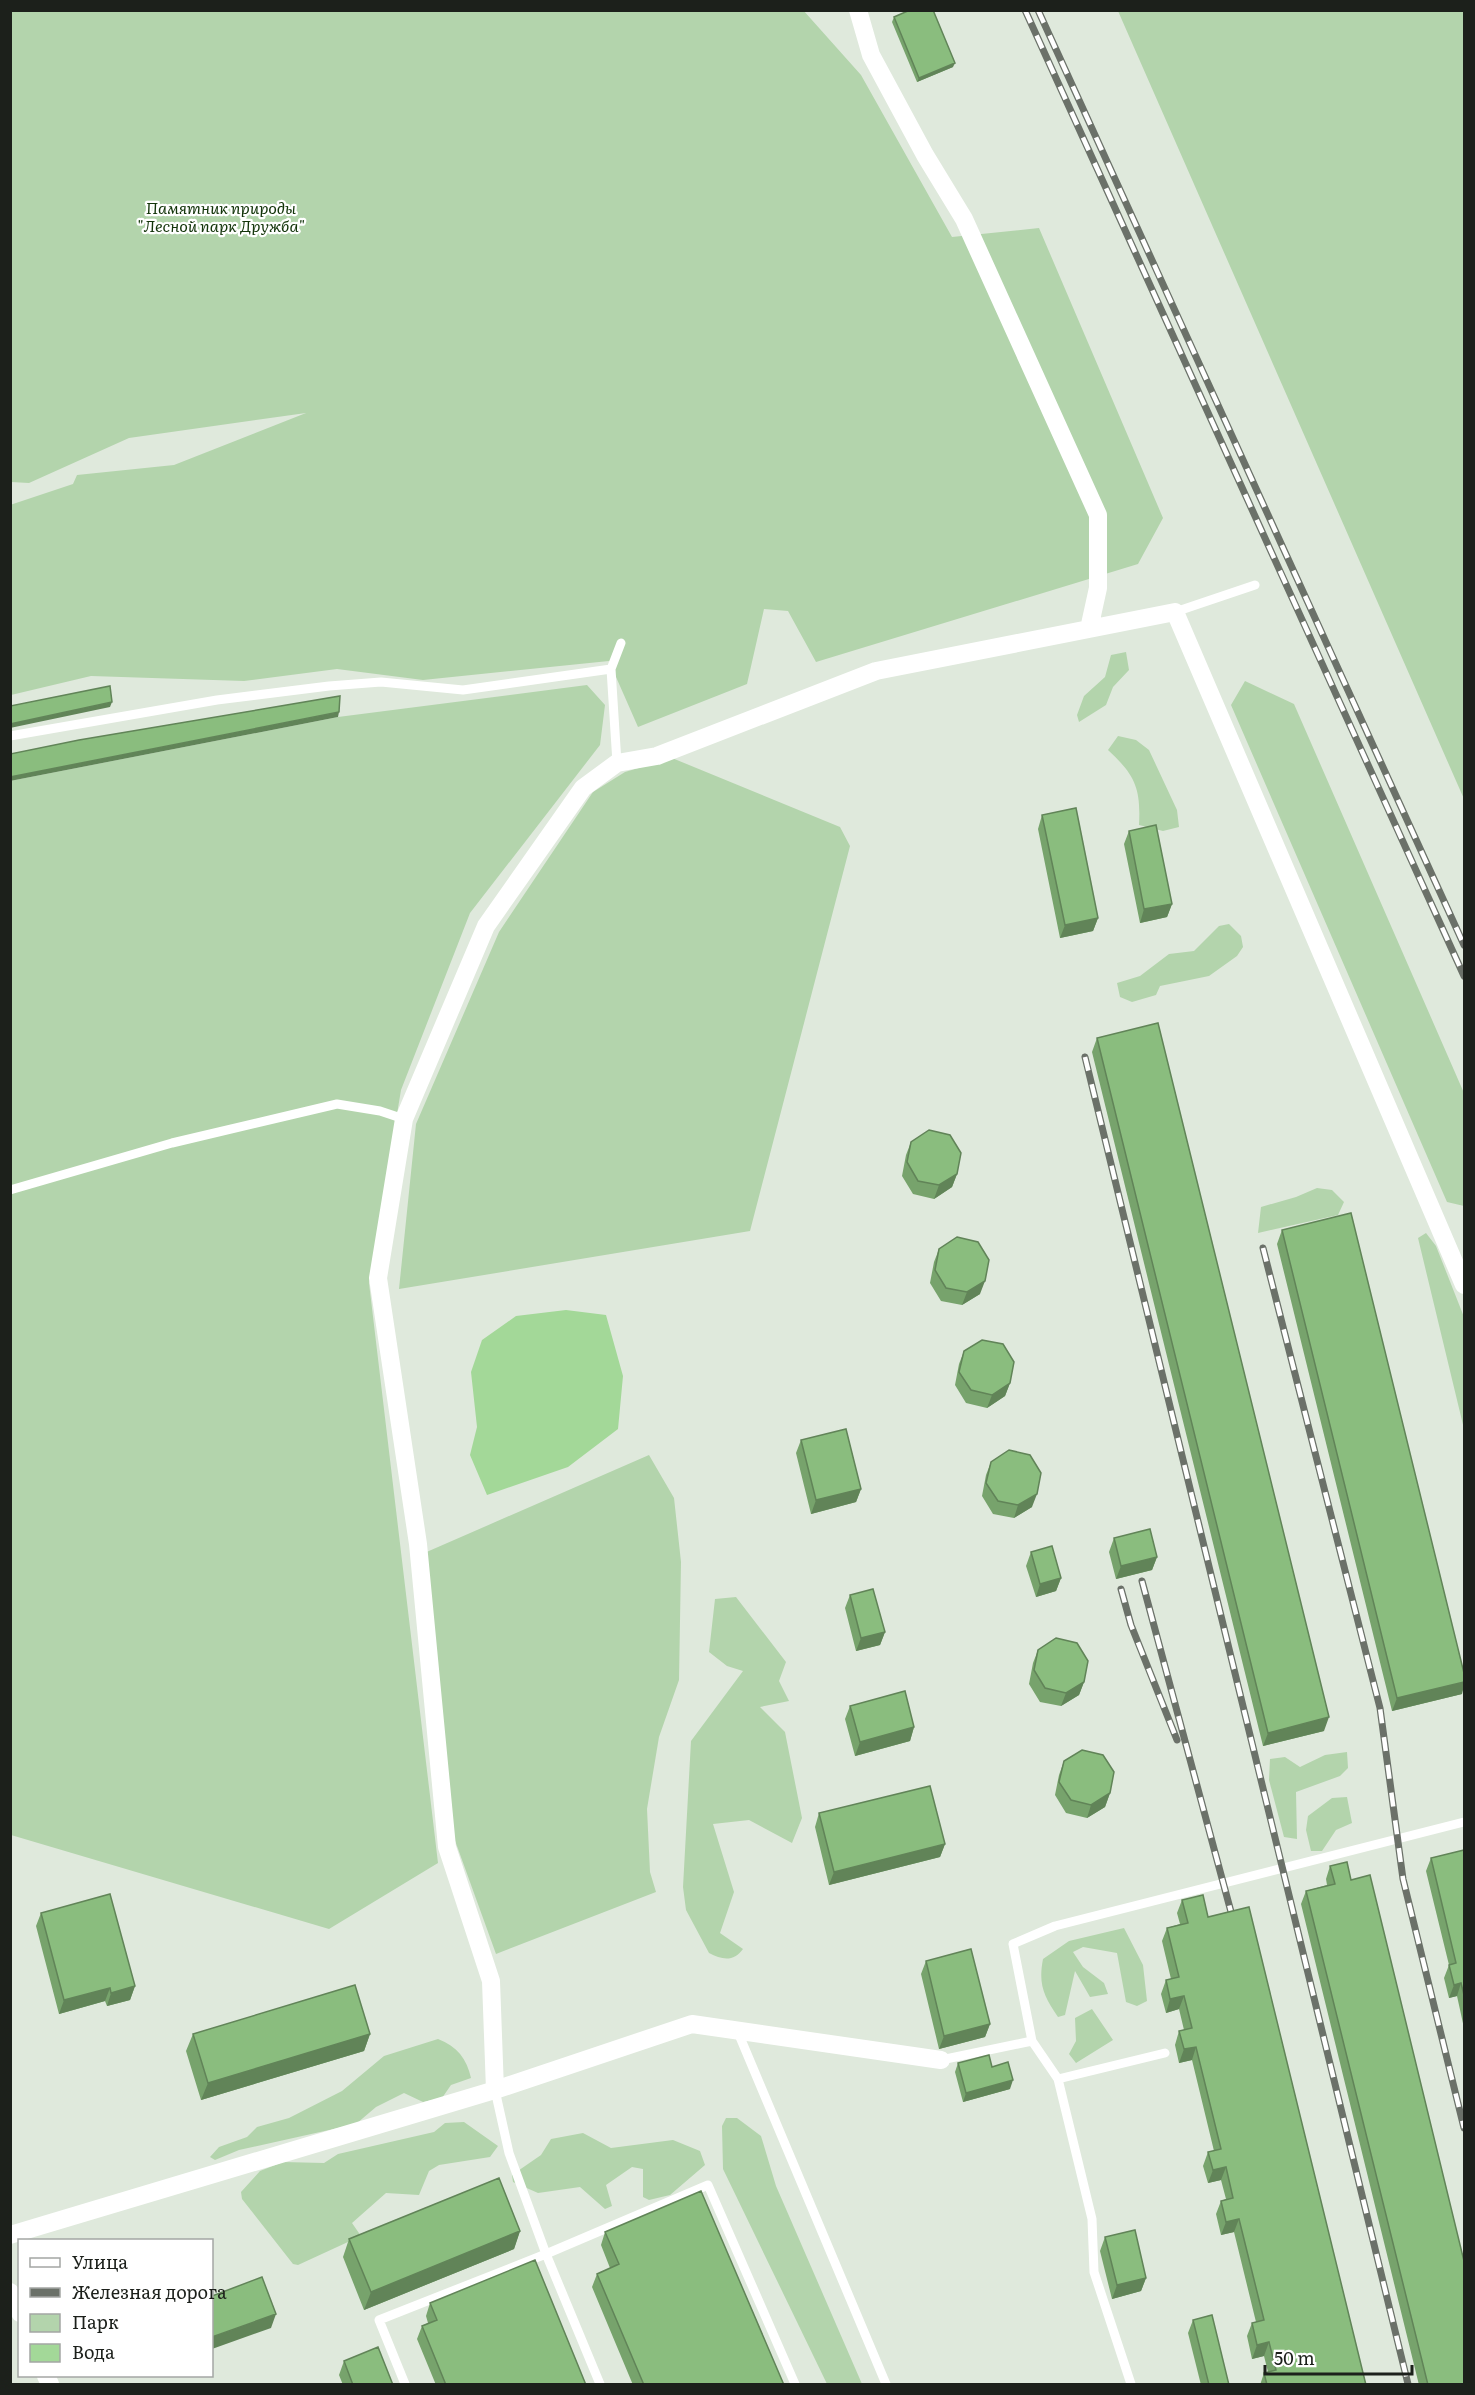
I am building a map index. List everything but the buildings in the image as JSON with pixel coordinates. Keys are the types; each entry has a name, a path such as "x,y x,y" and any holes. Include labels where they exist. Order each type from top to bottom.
{"street":[{"path":"858,10 871,55 925,155 964,219 1098,515 1098,588 1089,629"},
{"path":"495,2090 491,1981 447,1847 418,1544 378,1278 404,1119 486,926 583,788 617,763 657,756 876,671 1175,612 1464,1285"},
{"path":"10,2235 495,2090 692,2024 942,2060"},
{"path":"10,2292 18,2309"}],"lane":[{"path":"1175,612 1255,585"},
{"path":"617,763 611,669 621,643"},
{"path":"10,736 216,700 329,686 381,682 463,690 611,669"},
{"path":"10,1190 172,1143 337,1104 380,1111 404,1119"},
{"path":"1131,2385 1094,2272 1092,2219 1058,2079 1032,2041 1012,1944 1055,1926 1464,1822"},
{"path":"737,2030 886,2385"},
{"path":"942,2060 1032,2041"},
{"path":"1058,2079 1166,2053"},
{"path":"495,2090 509,2153 546,2254 600,2385"},
{"path":"405,2385 379,2320 546,2254 708,2185 795,2385"}],"green space":[{"name":"Памятник природы \"Лесной парк Дружба\"","path":"803,10 861,75 952,237 1039,228 1163,518 1138,564 816,662 788,611 764,609 747,684 638,727 609,661 423,680 337,669 244,681 91,676 11,695 10,505 73,484 77,475 174,465 306,413 129,438 29,483 11,482 11,11"},
{"path":"1118,11 1464,11 1464,799"},
{"path":"1126,652 1129,670 1113,687 1106,705 1079,722 1077,715 1084,696 1105,677 1111,655"},
{"path":"1245,681 1294,704 1464,1093 1464,1206 1447,1202 1231,705"},
{"path":"587,685 605,705 600,745 470,913 401,1090 369,1283 438,1863 329,1929 11,1835 10,781 338,717"},
{"path":"1118,736 1136,740 1149,750 1177,810 1179,827 1163,831 1139,825 1139,801 1134,783 1125,767 1108,750"},
{"path":"672,758 840,827 850,846 750,1231 399,1289 416,1124 499,932 593,792 625,772"},
{"path":"1229,924 1241,936 1243,947 1237,956 1209,976 1160,986 1156,995 1132,1002 1120,997 1117,983 1140,976 1169,954 1194,951 1219,926"},
{"path":"1317,1188 1332,1190 1344,1202 1338,1215 1258,1233 1261,1207"},
{"path":"1426,1233 1436,1246 1464,1317 1464,1429 1418,1238"},
{"path":"649,1455 674,1498 681,1562 679,1680 659,1737 647,1809 650,1872 656,1892 496,1954 453,1835 422,1554"},
{"path":"736,1597 786,1662 779,1681 789,1701 760,1707 785,1732 802,1818 792,1843 749,1820 713,1824 734,1892 720,1933 743,1949 736,1956 727,1958 709,1953 686,1910 683,1887 691,1741 743,1671 727,1666 709,1652 715,1599"},
{"path":"1347,1752 1348,1768 1340,1776 1296,1792 1297,1839 1284,1837 1269,1780 1270,1759 1285,1757 1300,1767 1325,1755"},
{"path":"1347,1797 1352,1823 1336,1830 1322,1851 1311,1851 1306,1830 1308,1816 1332,1798"},
{"path":"1124,1928 1143,1965 1147,2001 1137,2006 1126,2002 1117,1953 1083,1947 1073,1952 1083,1967 1104,1983 1108,1994 1090,1997 1075,1971 1065,2015 1058,2017 1043,1990 1041,1976 1043,1959 1069,1941"},
{"path":"1092,2009 1113,2040 1076,2063 1069,2054 1076,2041 1075,2018"},
{"path":"438,2039 456,2049 467,2065 471,2078 451,2085 442,2098 423,2102 404,2093 376,2107 356,2124 239,2150 215,2160 210,2157 219,2147 247,2137 257,2127 289,2118 342,2091 384,2056"},
{"path":"726,2118 737,2118 761,2136 776,2186 862,2384 827,2384 723,2169 722,2126"},
{"path":"464,2122 498,2146 490,2157 439,2165 429,2171 419,2195 386,2193 352,2223 361,2236 298,2265 293,2264 242,2199 241,2192 260,2171 283,2162 324,2163 338,2154 434,2132 445,2123"},
{"path":"583,2133 611,2148 673,2140 700,2151 705,2165 670,2195 649,2200 643,2197 643,2169 632,2167 606,2185 612,2206 605,2209 580,2187 538,2193 513,2182 512,2175 541,2155 551,2139"}],"water":[{"path":"566,1310 606,1315 623,1376 618,1429 568,1467 487,1495 470,1455 477,1427 471,1372 482,1340 516,1316"}],"railway":[{"path":"1025,10 1464,976"},
{"path":"1038,10 1464,945"},
{"path":"1085,1057 1408,2384"},
{"path":"1263,1248 1380,1708 1403,1879 1464,2128"},
{"path":"1142,1581 1234,1923"},
{"path":"1121,1589 1131,1625 1177,1740"}]}
